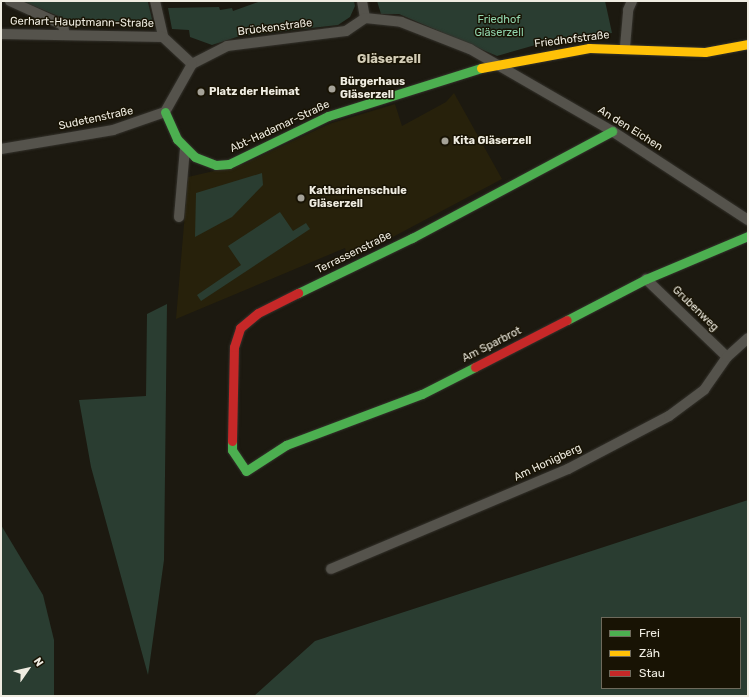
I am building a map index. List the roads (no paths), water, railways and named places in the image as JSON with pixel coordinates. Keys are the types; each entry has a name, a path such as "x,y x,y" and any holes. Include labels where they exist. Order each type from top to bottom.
{"street":[{"path":"10,1 63,25 65,35"},
{"path":"155,1 163,37 192,64 165,112"},
{"path":"362,1 365,18 401,22 439,34 497,64"},
{"name":"Friedhofstraße","path":"497,64 558,52 625,47 627,15 632,1"},
{"name":"Brückenstraße","path":"192,64 227,46 346,31 365,18"},
{"name":"Gerhart-Hauptmann-Straße","path":"1,34 163,37"},
{"path":"625,47 705,52 748,44"},
{"name":"An den Eichen","path":"497,64 612,131 748,220"},
{"name":"Abt-Hadamar-Straße","path":"165,112 171,129 185,149 205,162 229,164 354,106 497,64"},
{"name":"Sudetenstraße","path":"1,149 113,130 165,112"},
{"name":"Terrassenstraße","path":"246,471 232,450 234,347 240,328 258,313 412,238 612,131"},
{"path":"179,217 185,149"},
{"name":"Am Sparbrot","path":"246,471 286,445 318,431 422,394 646,279 748,236"},
{"name":"Grubenweg","path":"646,279 727,356"},
{"name":"Am Honigberg","path":"331,569 568,469 669,416 704,390 727,356 748,338"}],"place":[{"name":"Bürgerhaus Gläserzell","path":"332,89"},
{"name":"Platz der Heimat","path":"201,92"},
{"name":"Kita Gläserzell","path":"445,141"},
{"name":"Katharinenschule Gläserzell","path":"301,198"}],"district":[{"name":"Gläserzell","path":"389,59"}],"park label":[{"name":"Friedhof Gläserzell","path":"499,27"}]}
